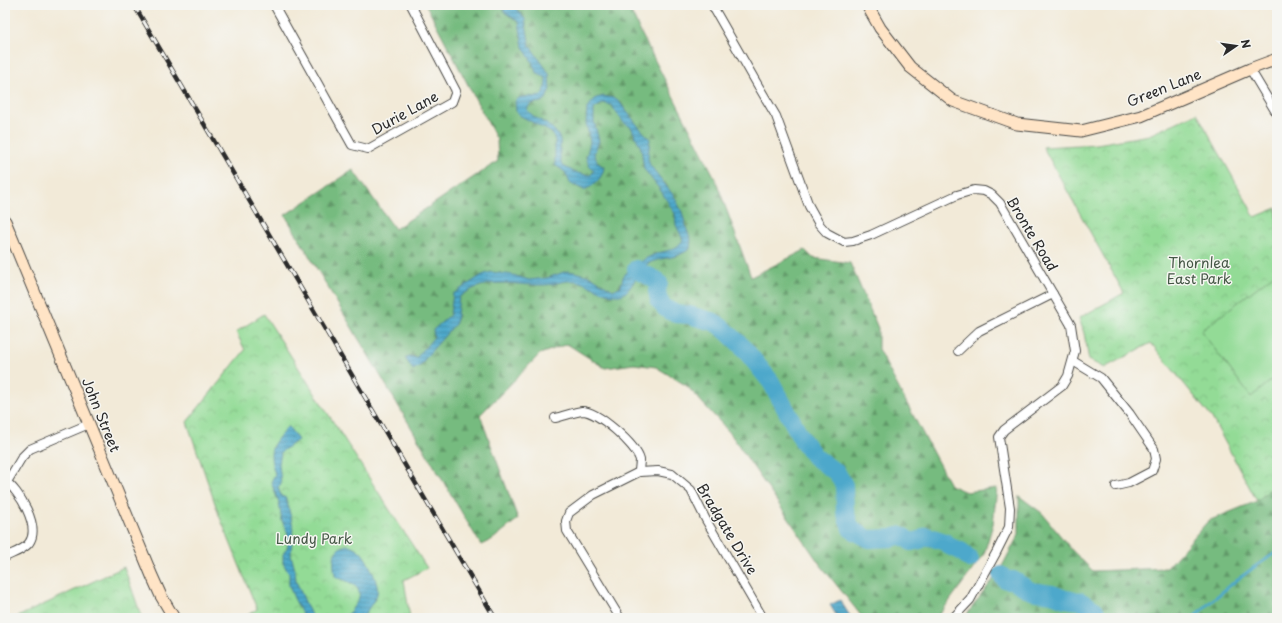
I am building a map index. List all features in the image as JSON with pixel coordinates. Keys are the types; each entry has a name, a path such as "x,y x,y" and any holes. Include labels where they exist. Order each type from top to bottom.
{"street":[{"name":"Durie Lane","path":"274,5 352,145 368,150 452,102 456,90 411,5"},
{"name":"Bronte Road","path":"712,5 776,116 809,206 819,224 827,233 844,242 853,242 957,195 974,190 984,191 992,195 1000,203 1071,325 1075,351 1068,376 1062,386 1004,430 999,437 1010,508 1009,527 970,600 953,618"},
{"name":"Green Lane","path":"867,5 880,28 910,67 953,100 1017,124 1081,130 1141,116 1250,69 1277,59"},
{"path":"1250,69 1277,114"},
{"name":"John Street","path":"5,221 152,576 161,596 174,618"},
{"path":"958,351 979,331 1053,294"},
{"path":"1073,361 1101,378 1130,414 1154,449 1156,459 1152,471 1129,483 1116,486"},
{"path":"555,418 583,411 591,413 616,430 631,446 640,460 639,472"},
{"path":"5,557 26,546 32,539 34,530 19,494 6,481 22,457 30,449 89,424"},
{"name":"Bradgate Drive","path":"620,618 567,531 566,521 569,513 593,495 639,472 658,471 672,474 691,490 706,520 764,618"}],"green space":[{"path":"426,5 628,5 715,178 751,277 805,250 813,258 850,263 878,328 878,349 950,485 966,492 997,488 993,524 984,554 937,618 863,618 819,563 730,433 687,386 656,367 634,364 605,368 567,344 540,354 480,415 518,519 493,539 481,545 285,215 353,170 395,229 498,161 497,140"},
{"name":"Thornlea East Park","path":"1197,113 1255,217 1277,208 1277,483 1257,501 1212,418 1151,343 1104,368 1089,360 1084,333 1079,318 1124,293 1043,147 1097,144 1149,135"},
{"path":"1277,272 1277,376 1251,397 1201,331"},
{"name":"Lundy Park","path":"264,314 427,568 404,580 410,618 243,618 257,609 219,515 187,422 245,350 236,332"},
{"path":"1277,483 1277,618 964,618 1000,570 1019,534 1019,496 1042,513 1071,549 1093,571 1167,568 1208,521 1257,501"},
{"path":"124,567 142,618 15,618"}],"water":[{"path":"504,5 513,5 525,19 530,46 549,73 550,89 546,99 541,102 530,104 527,110 556,132 560,142 560,157 562,165 576,172 591,175 594,170 590,167 586,158 590,142 586,123 587,108 596,98 604,96 617,99 650,139 648,158 650,165 674,196 682,212 691,240 690,249 679,255 649,263 642,269 627,291 620,295 605,293 575,281 566,281 548,285 500,283 480,286 470,290 459,297 456,323 421,365 413,370 405,358 411,356 415,358 418,356 434,337 433,330 450,315 453,294 482,275 491,272 513,275 529,280 547,278 567,271 590,276 613,290 621,286 623,277 636,264 653,255 673,249 683,240 676,225 675,214 661,191 644,169 641,148 631,127 624,123 611,105 603,103 594,109 594,121 599,141 594,154 598,163 604,167 602,175 597,182 584,190 570,183 565,172 555,165 555,140 552,133 519,115 516,111 515,101 526,96 540,96 543,93 546,78 536,72 523,47 519,22 504,12"},
{"path":"288,426 298,440 281,452 279,464 281,484 278,487 281,496 286,498 293,526 291,555 296,581 310,613 315,618 304,618 289,586 289,574 283,563 283,554 288,546 288,534 282,521 279,503 271,482 275,474 271,458 272,447"},
{"path":"349,545 357,549 364,556 376,580 378,590 363,618 347,618 357,602 359,592 350,582 335,576 334,556 343,546"},
{"path":"840,600 850,616 847,618 838,618 830,605"}],"waterway":[{"path":"636,269 659,283 657,291 659,301 665,308 676,314 689,315 714,322 742,346 771,382 803,441 815,457 837,473 844,485 845,511 851,529 869,539 892,538 901,535 911,542 920,540 927,536 945,542 951,547 961,551 970,559"},
{"path":"1193,618 1233,583 1277,552"},
{"path":"1001,575 1006,580 1013,580 1031,591 1052,594 1065,599 1080,601 1095,610 1096,612 1093,617 1094,618"}],"railway":[{"path":"134,5 495,618"}]}
